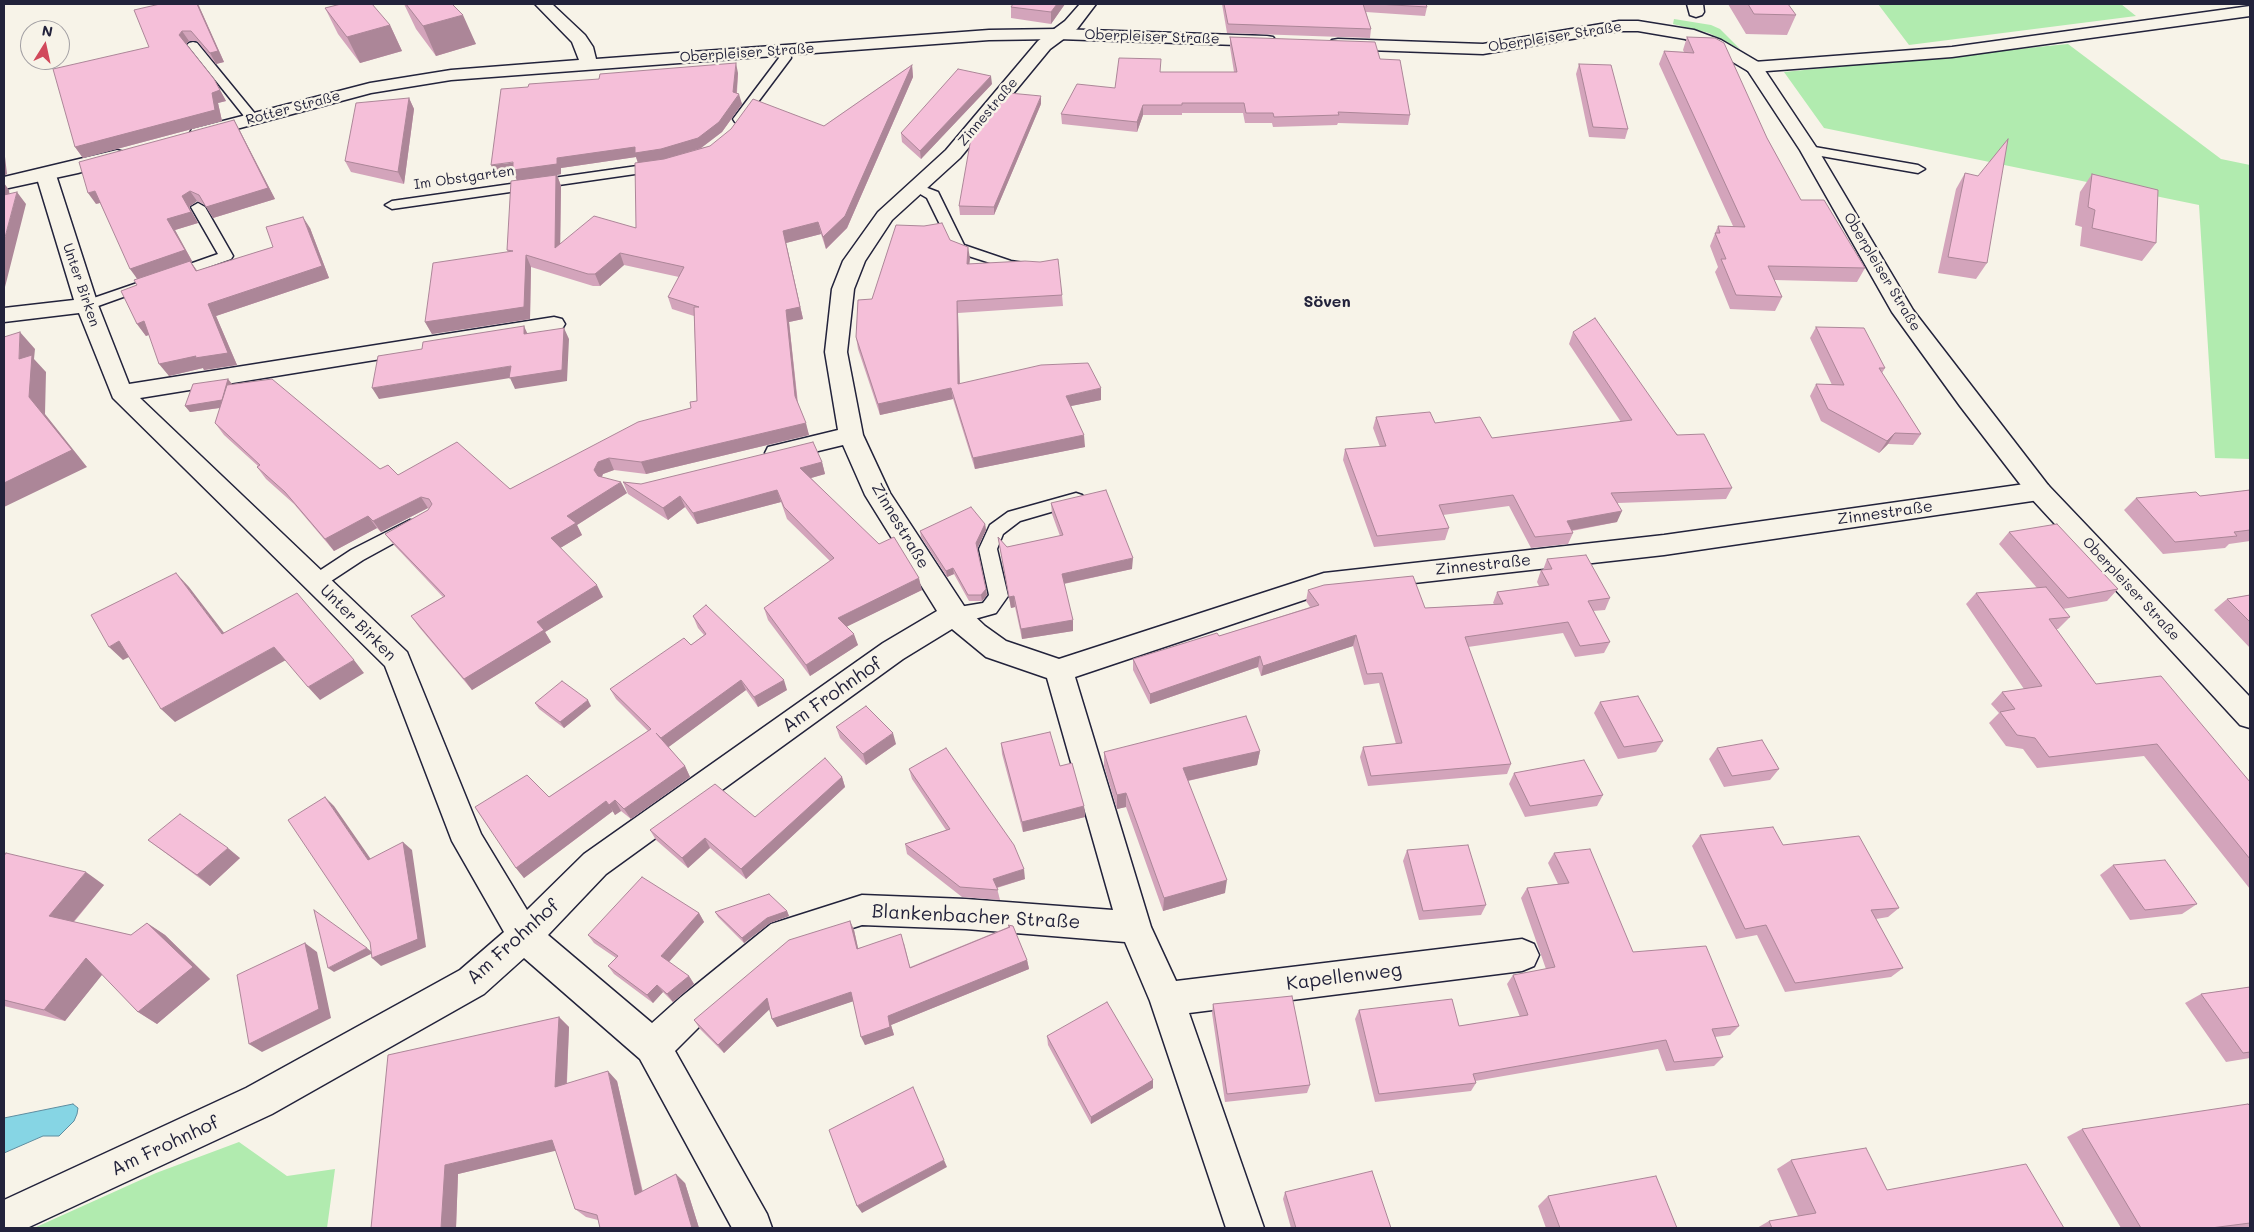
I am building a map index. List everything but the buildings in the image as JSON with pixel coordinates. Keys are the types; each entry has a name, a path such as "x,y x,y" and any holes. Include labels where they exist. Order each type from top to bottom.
{"street":[{"path":"544,4 579,39 584,47 589,66"},
{"name":"Zinnestraße","path":"1088,4 1071,25 1044,45 952,154 885,216 854,261 843,289 836,352 851,435 878,495 954,614 975,634 996,649 1060,671 1324,583 1664,545 2039,491"},
{"path":"1754,68 1952,52 2250,10"},
{"name":"Oberpleiser Straße","path":"1324,43 1482,48 1619,26 1638,26 1688,34 1715,44 1754,68 1810,150 1903,312 1968,400 2039,491 2250,716"},
{"name":"Oberpleiser Straße","path":"589,66 989,35 1058,34 1284,42"},
{"name":"Rotter Straße","path":"178,139 370,88 411,80 451,75 589,66"},
{"path":"4,183 46,175 132,152"},
{"name":"Unter Birken","path":"46,175 87,305 121,394 397,660 468,842 524,936"},
{"path":"4,315 87,305"},
{"path":"121,394 554,324"},
{"path":"758,458 851,435"},
{"name":"Am Frohnhof","path":"4,1219 79,1186 259,1101 472,982 524,936 595,864 893,651 954,614"},
{"path":"1060,671 1135,928 1167,999 1245,1228"},
{"name":"Blankenbacher Straße","path":"653,1047 693,1008 783,935 862,910 966,914 1135,928"},
{"path":"524,936 653,1047 753,1228"},
{"name":"Kapellenweg","path":"1167,999 1522,955"}],"lane":[{"path":"193,45 252,118"},
{"path":"733,128 784,58 784,50"},
{"path":"1810,150 1918,169"},
{"name":"Im Obstgarten","path":"392,205 675,163"},
{"path":"917,188 932,195 958,248 1009,265 1041,268"},
{"path":"87,305 226,256 198,207"},
{"path":"954,614 989,608 999,596 988,549 996,530 1014,516 1090,496"},
{"path":"316,582 357,555 429,516"}],"green space":[{"path":"1878,4 2121,4 2136,16 1909,45"},
{"path":"1674,19 1711,25 1720,29 1740,49 1709,33 1673,24"},
{"path":"2068,44 2221,159 2250,165 2250,459 2215,458 2199,205 1824,128 1784,72"},
{"path":"239,1142 287,1176 335,1169 327,1228 34,1228 156,1173"}],"water":[{"path":"73,1104 78,1108 74,1121 59,1136 43,1136 4,1153 4,1118"}],"district":[{"name":"Söven","path":"1327,302"}]}
